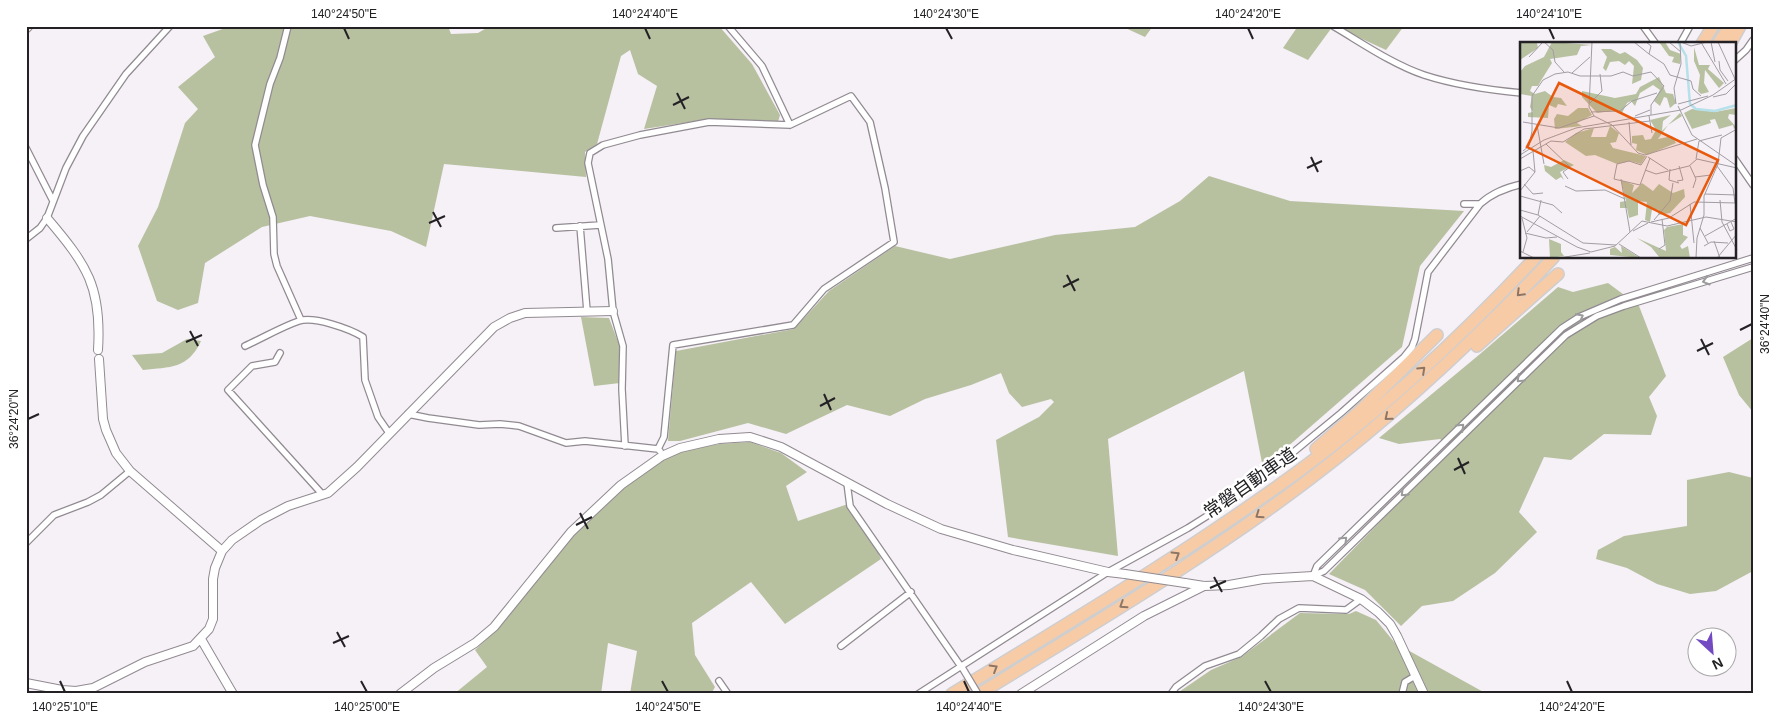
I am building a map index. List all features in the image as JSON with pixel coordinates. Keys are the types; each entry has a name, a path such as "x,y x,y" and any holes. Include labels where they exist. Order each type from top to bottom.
{"highway":[{"path":"1703,42 1713,26"},
{"path":"1719,42 1730,26"},
{"path":"1731,42 1740,26"},
{"name":"常磐自動車道","path":"952,694 1200,540 1330,447 1415,376 1471,324 1534,259"},
{"name":"常磐自動車道","path":"978,694 1208,550 1254,519 1346,450 1425,385 1471,342 1552,259"},
{"path":"1425,385 1476,346 1558,274"},
{"path":"1260,498 1360,410 1437,335"}],"street":[{"path":"26,239 40,228 47,218 66,168 83,136 126,74 170,26"},
{"path":"288,26 280,58 270,84 255,145 263,186 273,217 274,254 277,266 301,320"},
{"path":"728,26 762,66 790,125"},
{"path":"1333,26 1387,57 1424,74 1483,90 1520,93"},
{"path":"1642,26 1654,42"},
{"path":"1681,42 1690,26"},
{"path":"1736,59 1753,40"},
{"path":"400,694 434,668 475,643 494,627 571,532 621,485 660,452 664,437 672,346 793,325 824,289 894,242 885,188 870,122 851,96 790,125 709,122 640,134 603,145 590,153 588,163 608,259 613,311 623,346 622,389 625,446"},
{"path":"26,148 53,201"},
{"path":"1736,159 1753,184"},
{"path":"918,694 962,668 1108,572 1188,528 1245,492 1341,413 1404,357 1412,347 1428,272 1480,204 1499,190 1520,185"},
{"path":"1464,204 1480,204"},
{"path":"47,218 70,244 86,269 97,299 98,350"},
{"path":"556,228 600,225"},
{"path":"580,226 587,311"},
{"path":"1313,576 1317,566 1562,328 1579,317 1621,299 1753,258"},
{"path":"408,414 479,425 500,424 519,426 566,443 585,441 660,452 719,439 750,437 781,447 941,529 1013,550 1108,572 1204,586 1229,585 1264,578 1313,576 1324,571 1566,335 1598,316 1624,306 1753,267"},
{"path":"26,683 62,690 76,691 93,688 145,662 193,646 209,629 213,619 213,579 215,568 222,551 232,540 260,520 288,506 323,495 346,479 494,327 510,318 525,313 613,311"},
{"path":"245,346 301,320 331,323 354,331 363,338 365,380 378,417 389,434"},
{"path":"280,353 275,362 252,366 228,390 323,495"},
{"path":"99,359 106,430 116,453 130,471 222,551"},
{"path":"26,543 54,515 101,495 130,471"},
{"path":"847,482 850,506 911,592 978,694"},
{"path":"1313,576 1361,599 1390,624 1424,694"},
{"path":"1021,694 1144,616 1204,586"},
{"path":"841,646 911,592"},
{"path":"1171,694 1176,687 1205,666 1239,654 1279,619 1299,608 1346,610 1361,599"},
{"path":"201,639 233,694"},
{"path":"1402,694 1405,682 1415,676"},
{"path":"719,681 728,694"}],"green space":[{"path":"231,26 448,26 451,34 478,33 490,26 719,26 752,64 780,115 778,122 709,119 644,129 657,86 638,74 630,50 621,56 597,144 585,152 586,177 444,164 426,247 391,231 310,216 262,227 205,263 198,303 178,310 157,301 138,246 158,207 185,123 198,109 178,87 215,57 203,36"},
{"path":"1121,26 1153,26 1145,37"},
{"path":"1298,26 1333,26 1308,60 1283,48"},
{"path":"1334,26 1404,26 1386,50"},
{"path":"1209,176 1290,201 1464,211 1420,266 1402,347 1263,468 1244,371 1108,439 1118,556 1008,537 996,440 1039,417 1054,402 1051,399 1022,407 1009,393 1001,373 971,385 925,399 890,416 847,405 786,434 748,423 680,441 668,441 676,351 794,329 829,291 895,246 950,259 1055,235 1135,227 1180,201"},
{"path":"1608,283 1639,306 1666,376 1649,397 1657,416 1651,435 1604,434 1571,460 1544,457 1519,512 1537,532 1495,573 1453,601 1422,606 1401,626 1365,590 1329,574 1452,448 1440,439 1399,444 1379,438 1558,287 1573,292"},
{"path":"581,317 609,318 620,347 620,383 594,386"},
{"path":"1753,338 1753,412 1739,395 1723,357"},
{"path":"187,339 201,341 190,357 177,365 143,370 132,355 162,353"},
{"path":"750,442 781,453 807,472 786,486 798,521 848,504 870,535 881,559 785,624 751,582 692,623 695,655 715,687 711,694 630,694 637,651 608,643 601,694 454,694 487,667 475,650 498,629 574,535 623,487 665,459 682,451 719,444"},
{"path":"1729,472 1753,478 1753,571 1716,591 1690,594 1657,584 1627,568 1596,559 1598,550 1624,536 1687,526 1687,480"},
{"path":"1356,611 1376,620 1395,643 1487,694 1176,694 1211,670 1241,657 1300,613 1349,614"}]}
